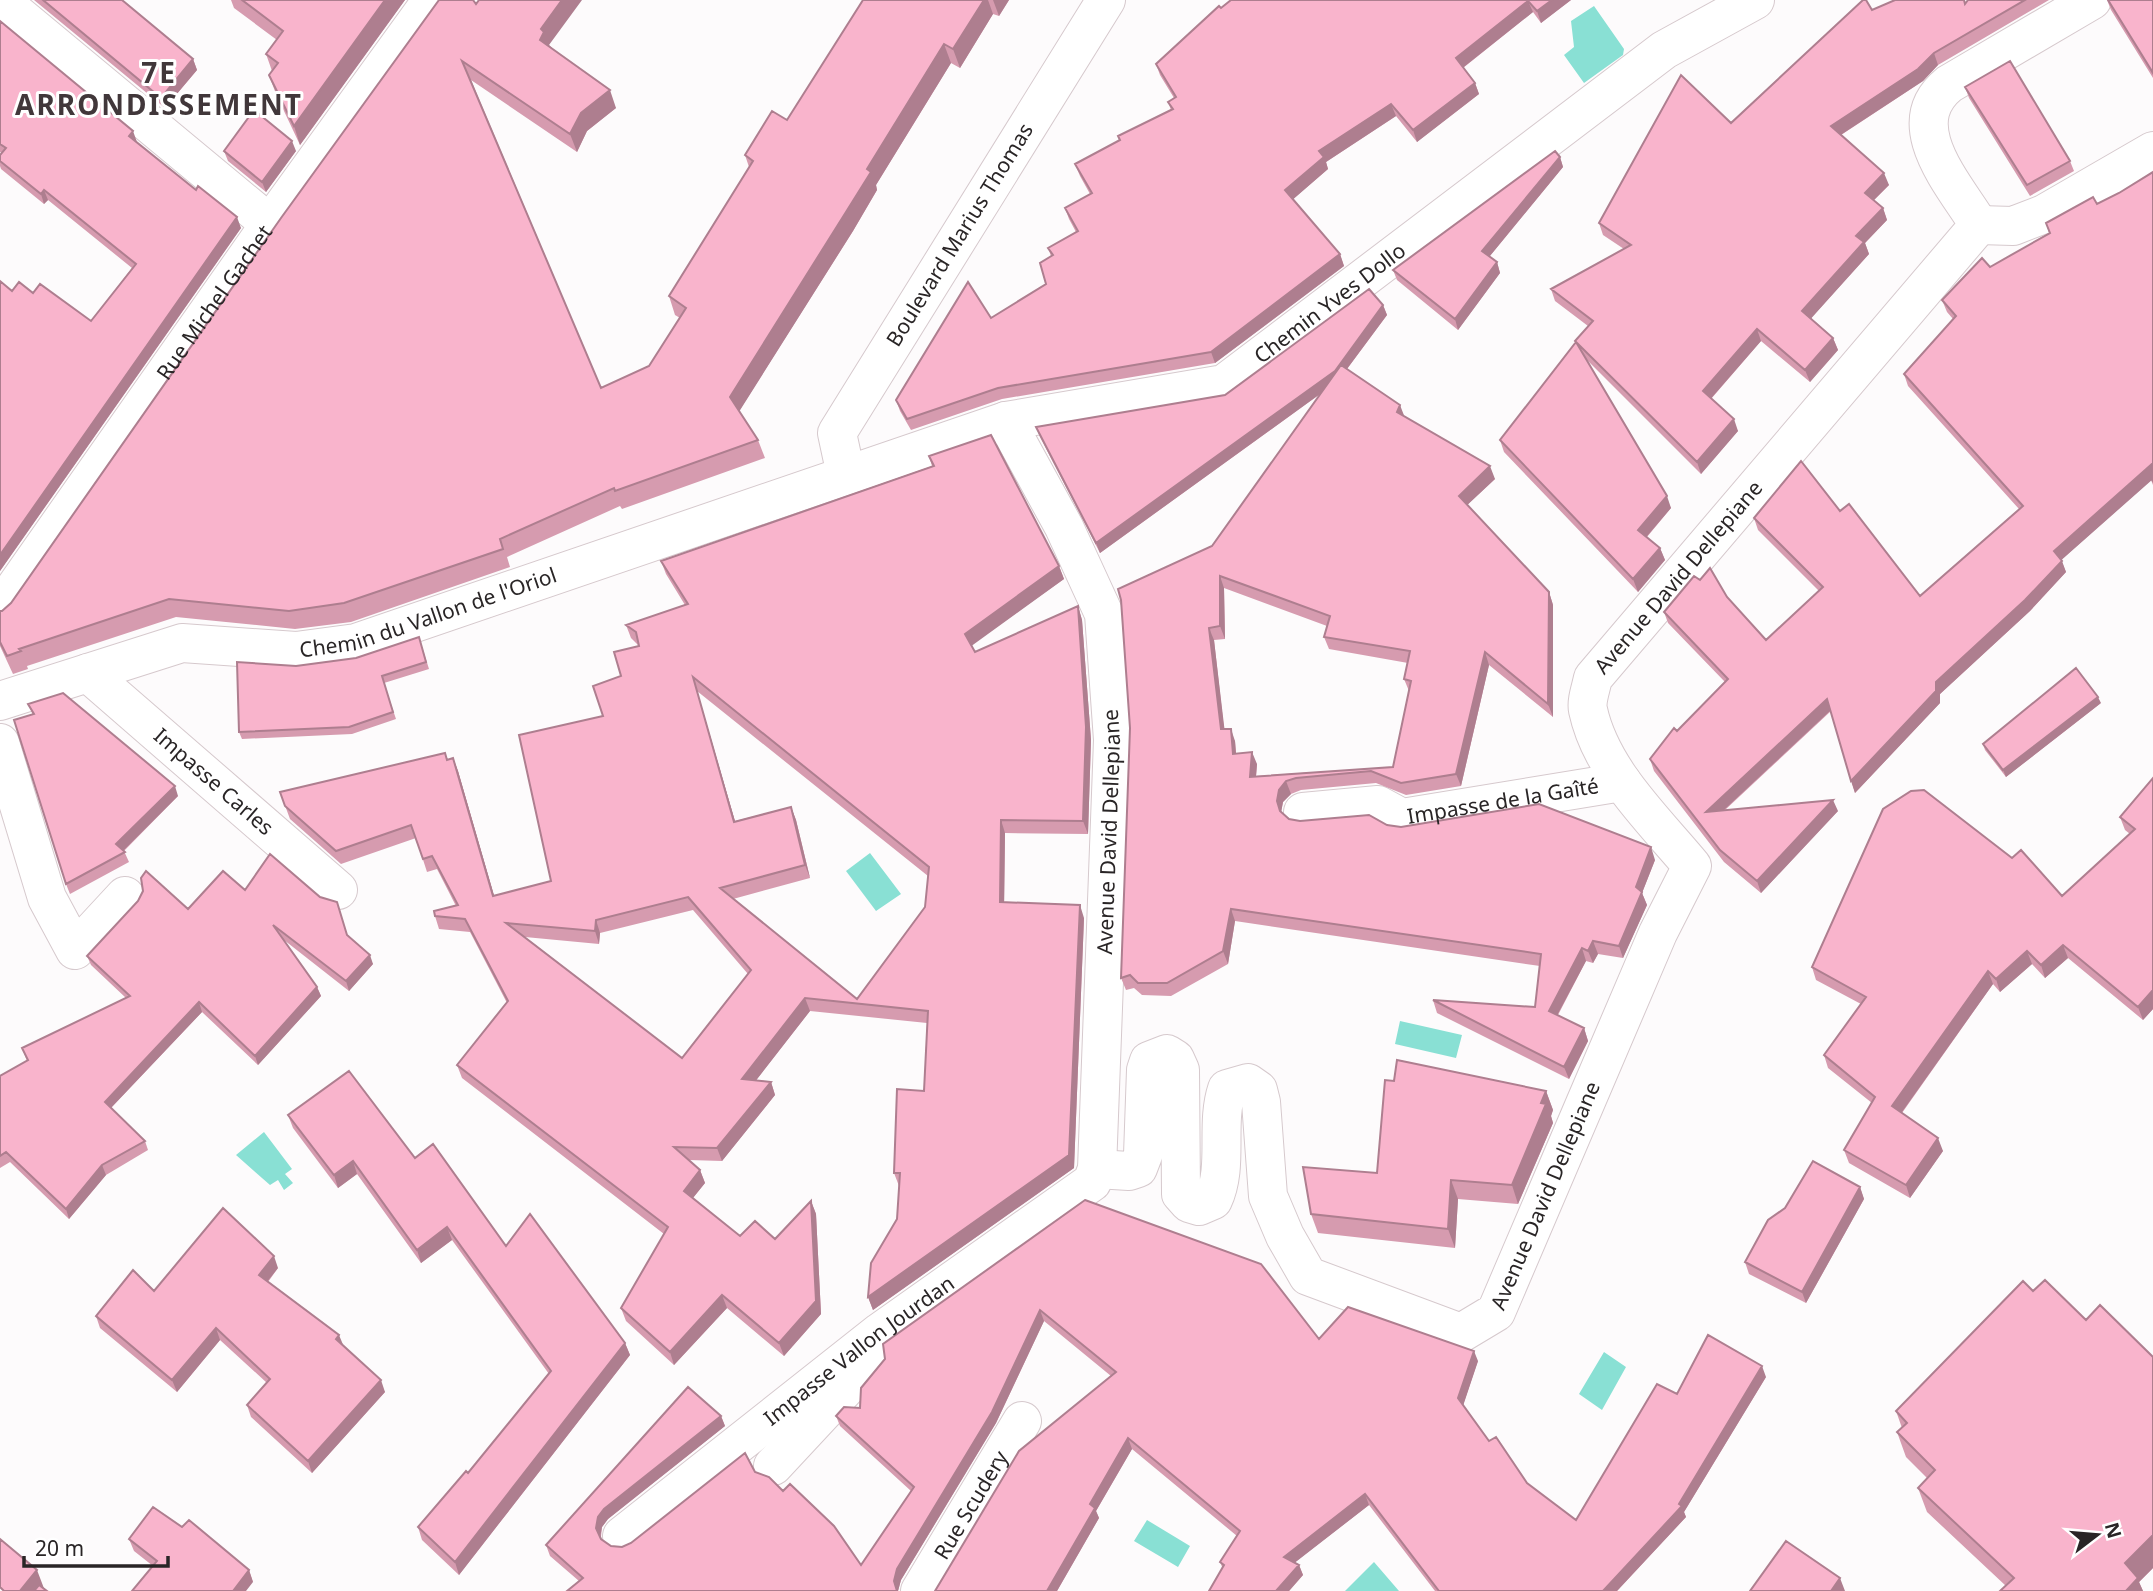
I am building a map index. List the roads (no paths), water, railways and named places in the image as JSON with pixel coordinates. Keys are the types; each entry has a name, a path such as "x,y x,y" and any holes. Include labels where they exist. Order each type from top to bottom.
{"street":[{"path":"0,0 270,224"},
{"name":"Rue Michel Gachet","path":"0,608 270,224 432,0"},
{"name":"Boulevard Marius Thomas","path":"846,475 837,433 1106,0"},
{"name":"Chemin Yves Dollo","path":"846,475 1006,421 1224,384 1543,139 1664,50 1755,0"},
{"path":"2092,0 1950,84 1935,96 1928,115 1929,142 1979,225 2013,226 2044,214 2153,151"},
{"name":"Avenue David Dellepiane","path":"1006,421 1064,527 1104,614 1114,740 1097,1169 1129,1171 1138,1168 1143,1155 1146,1070 1149,1061 1167,1054 1175,1059 1180,1070 1181,1194 1189,1203 1199,1206 1213,1200 1220,1186 1222,1102 1227,1089 1248,1083 1258,1090 1261,1102 1268,1196 1285,1236 1308,1276 1461,1333 1496,1312 1658,933 1692,866 1622,782 1587,707 1593,678 1979,225"},
{"name":"Chemin du Vallon de l'Oriol","path":"0,701 182,643 296,651 356,643 846,475"},
{"name":"Impasse Carles","path":"88,673 338,890"},
{"path":"0,743 47,898 75,950 125,896"},
{"name":"Impasse de la Gaîté","path":"1303,812 1378,805 1402,817 1622,782"},
{"name":"Impasse Vallon Jourdan","path":"622,1536 880,1332 1092,1182 1097,1169"},
{"path":"773,1466 867,1367 880,1332"},
{"name":"Rue Scudery","path":"920,1591 1022,1421"}],"district":[{"name":"7E ARRONDISSEMENT","path":"159,89"}]}
